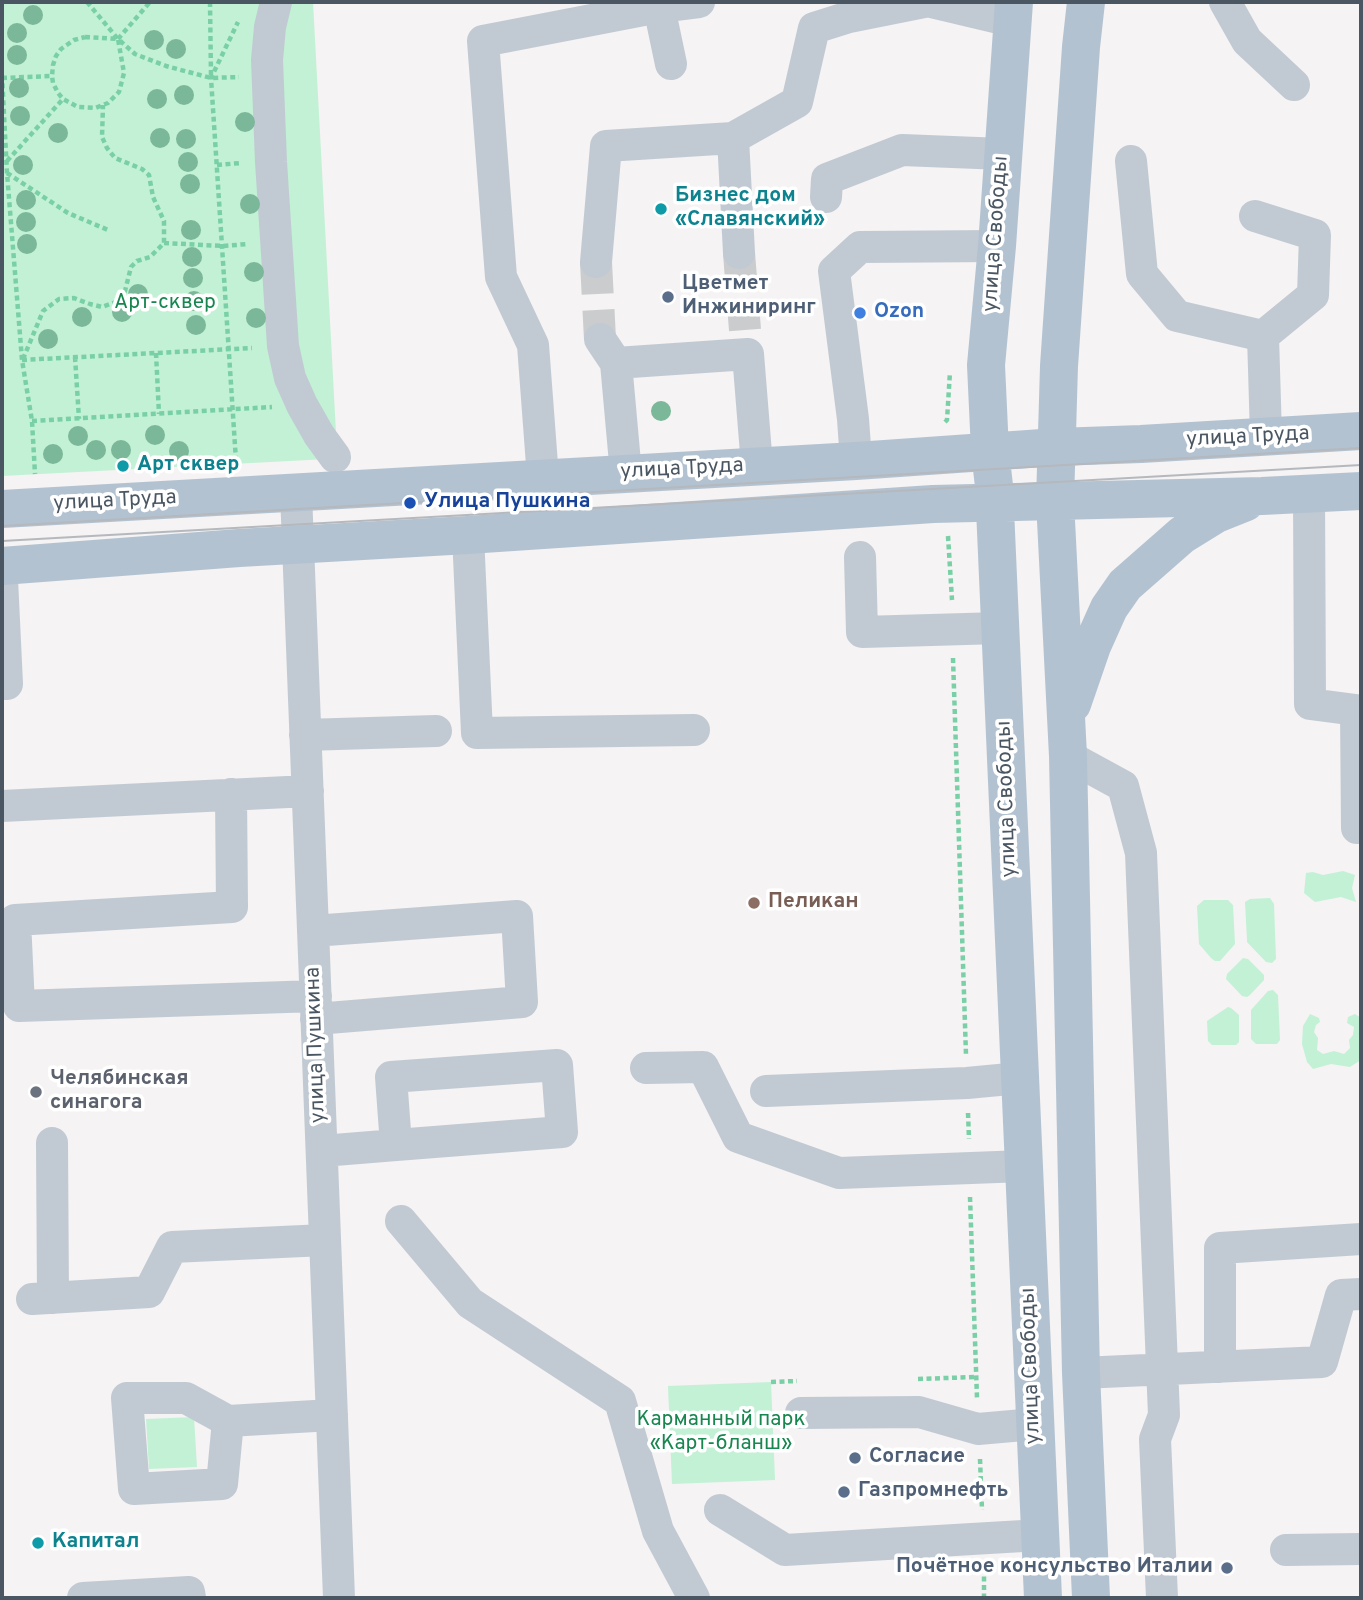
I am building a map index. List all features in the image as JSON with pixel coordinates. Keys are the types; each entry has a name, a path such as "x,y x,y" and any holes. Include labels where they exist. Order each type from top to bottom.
{"main road":[{"path":"1086,2 1059,366 1055,501 1067,739 1081,1373 1091,1598"},
{"name":"улица Свободы","path":"1011,8 997,246 986,365 995,503 1042,1598"},
{"name":"улица Труда","path":"2,509 1361,431"},
{"path":"2,566 933,504 1361,491"},
{"path":"1067,739 1092,646 1109,608 1125,585 1182,535 1216,514 1262,496"}],"street":[{"path":"276,2 267,60 283,346 290,378 302,405 335,457"},
{"path":"543,478 533,345 501,277 484,41 659,7 699,2"},
{"path":"596,262 606,146 733,138 797,102 814,28 849,17 924,2"},
{"path":"931,2 1011,8"},
{"path":"1224,2 1247,41 1294,85"},
{"path":"659,7 671,64"},
{"path":"733,138 739,253"},
{"path":"826,197 827,179 902,150 1003,154"},
{"path":"1131,160 1142,274 1177,316 1263,336"},
{"path":"1255,216 1315,235 1313,295 1263,336"},
{"path":"856,461 834,271 860,247 997,246"},
{"path":"1263,336 1266,436"},
{"path":"626,474 608,351 746,342 757,466"},
{"name":"улица Пушкина","path":"296,493 339,1598"},
{"path":"1309,494 1310,704 1356,710 1357,828"},
{"path":"468,535 477,733 694,730"},
{"path":"860,557 862,632 1000,628"},
{"path":"2,579 6,684 2,684"},
{"path":"305,735 436,731"},
{"path":"1067,739 1123,786 1141,853 1164,1415 1155,1439 1162,1598"},
{"path":"2,806 308,791"},
{"path":"231,794 232,907 15,920 19,1006 316,1007 522,1002 517,916 313,931"},
{"path":"321,1151 562,1132 557,1065 391,1077 396,1145"},
{"path":"646,1068 703,1067 738,1137 839,1172 1024,1166"},
{"path":"766,1091 967,1083 1020,1078"},
{"path":"52,1143 42,1298 149,1292 172,1247 325,1240"},
{"path":"401,1221 470,1303 620,1401 658,1531 694,1598"},
{"path":"1220,1367 1220,1248 1361,1239"},
{"path":"1081,1373 1322,1362 1341,1295 1361,1294"},
{"path":"801,1413 919,1412 978,1429 1035,1424"},
{"path":"228,1421 332,1415"},
{"path":"720,1510 785,1550 1040,1535"},
{"path":"1286,1550 1361,1549"},
{"path":"83,1598 189,1592 190,1598"}],"path":[{"path":"87,2 118,39 135,54 166,66 211,78"},
{"path":"118,39 150,2"},
{"path":"210,2 211,78 236,473"},
{"path":"211,78 242,14"},
{"path":"85,37 118,39 124,72 119,92 114,98 95,108 78,107 63,99 53,83 55,56 67,43 85,37"},
{"path":"35,485 32,421 23,360 6,173 2,76 52,76"},
{"path":"6,162 63,99"},
{"path":"23,360 43,311 59,299 74,298 102,307 116,302 125,291 131,267 137,261 150,257 164,243 164,221 153,197 149,175 142,169 115,158 102,137 103,105"},
{"path":"6,173 68,213 108,230"},
{"path":"164,243 223,246 277,243"},
{"path":"23,360 283,346"},
{"path":"156,353 159,414"},
{"path":"75,357 79,419"},
{"path":"940,429 947,420 950,363"},
{"path":"32,421 302,405"},
{"path":"947,528 951,572"}],"green space":[{"name":"Арт-сквер","path":"2,2 313,2 336,433 347,458 2,476"},
{"path":"1343,871 1355,875 1352,888 1356,902 1341,897 1315,902 1304,893 1306,873 1323,875"},
{"path":"1270,898 1274,904 1276,959 1272,963 1266,962 1247,942 1245,902 1250,899"},
{"path":"1204,900 1228,900 1233,905 1235,944 1220,961 1211,958 1199,944 1197,906"},
{"path":"1243,958 1248,959 1264,975 1264,980 1247,997 1242,996 1226,979 1227,974"},
{"path":"1273,990 1278,995 1280,1040 1277,1044 1256,1044 1251,1039 1251,1010 1268,991"},
{"path":"1228,1007 1239,1015 1239,1042 1236,1045 1212,1045 1208,1041 1207,1021"},
{"path":"1310,1014 1319,1018 1320,1022 1314,1032 1318,1038 1317,1050 1323,1054 1334,1051 1344,1054 1350,1048 1349,1040 1354,1027 1347,1023 1348,1017 1355,1014 1361,1018 1361,1060 1350,1067 1331,1064 1313,1069 1307,1062 1302,1044 1303,1026"},
{"name":"Карманный парк «Карт-бланш»","path":"771,1382 775,1480 672,1484 668,1386"},
{"path":"194,1417 197,1467 149,1469 146,1419"}],"tunnel":[{"path":"739,253 745,330"},
{"path":"596,262 600,339"}],"tram line":[{"path":"2,526 1361,448"},
{"path":"2,541 1361,465"}],"place":[{"name":"Бизнес дом «Славянский»","path":"661,209"},
{"name":"Цветмет Инжиниринг","path":"668,297"},
{"name":"Ozon","path":"860,313"},
{"name":"Арт сквер","path":"123,466"},
{"name":"Улица Пушкина","path":"410,503"},
{"name":"Пеликан","path":"754,903"},
{"name":"Челябинская синагога","path":"36,1092"},
{"name":"Согласие","path":"855,1458"},
{"name":"Газпромнефть","path":"844,1492"},
{"name":"Капитал","path":"38,1543"},
{"name":"Почётное консульство Италии","path":"1227,1568"}]}
